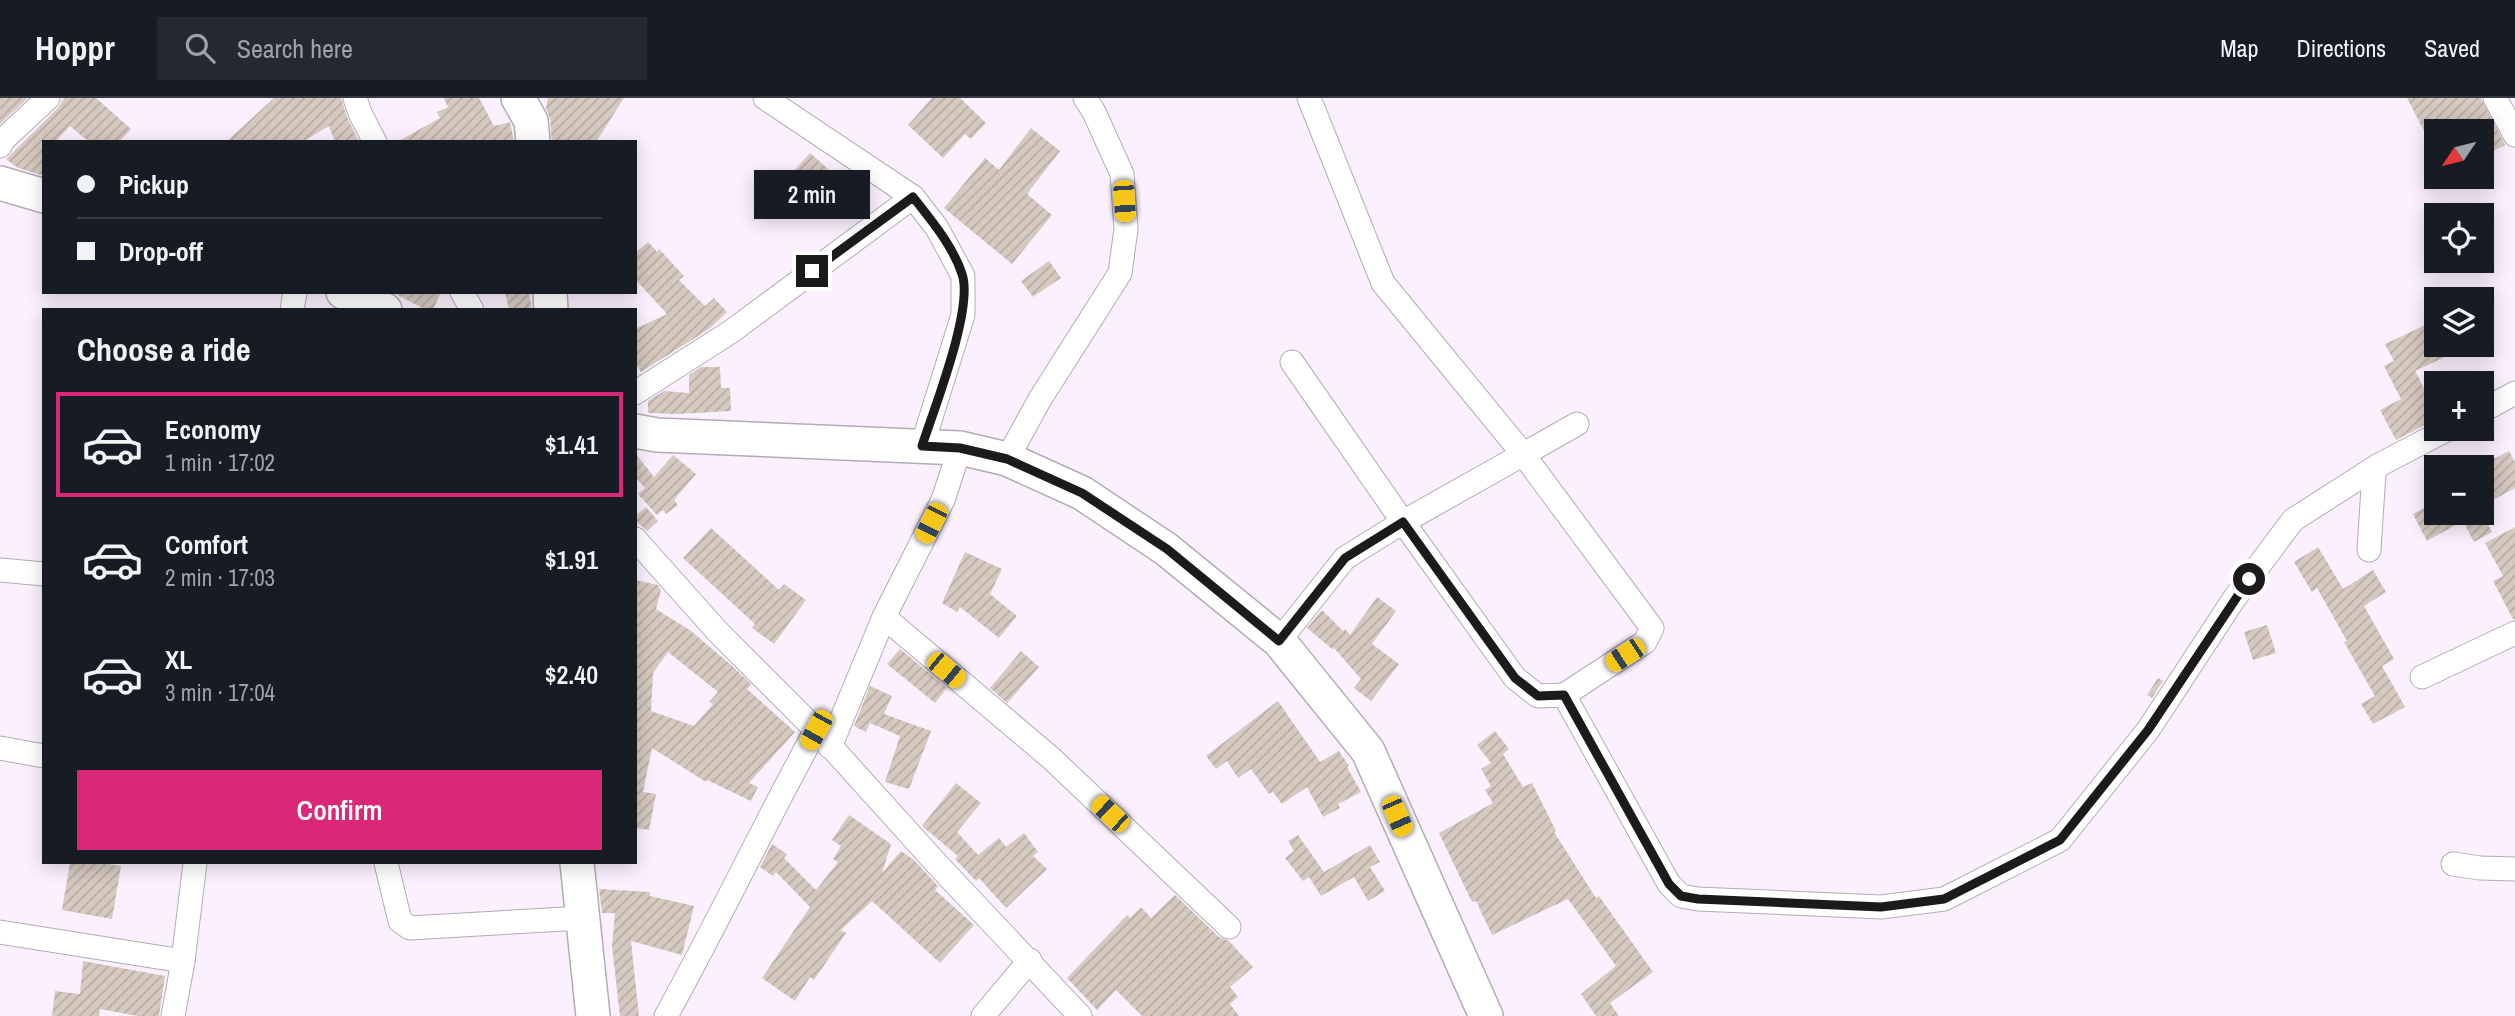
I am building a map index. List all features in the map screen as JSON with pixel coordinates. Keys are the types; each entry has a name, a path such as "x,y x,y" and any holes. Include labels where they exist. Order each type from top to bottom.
{"street":[{"path":"0,146 5,138 48,98"},
{"path":"355,98 374,140"},
{"path":"765,98 913,197 937,228 963,276 963,315 922,446"},
{"path":"1007,459 1040,399 1120,273 1126,229 1122,174 1085,98"},
{"path":"1292,362 1515,678 1538,696 1564,695 1645,642 1652,628 1523,454 1383,283 1309,98"},
{"path":"2495,98 2515,135"},
{"path":"0,183 42,195"},
{"path":"637,392 732,331 913,197"},
{"path":"348,294 380,308"},
{"path":"2494,404 2515,393"},
{"path":"1279,641 1345,558 1403,522 1577,424"},
{"path":"637,431 657,435 960,448 1007,459 1082,493 1167,549 1279,641 1368,751 1486,1016"},
{"path":"1564,695 1669,884 1681,896 1881,907 1944,899 2060,840 2148,730 2234,599 2292,520 2379,465 2425,441"},
{"path":"666,1016 712,933 773,809 823,739 943,500 960,448"},
{"path":"2369,550 2371,487 2374,472 2379,465"},
{"path":"637,542 718,632 823,739 1080,1016"},
{"path":"0,570 42,574"},
{"path":"884,617 1051,758 1229,926"},
{"path":"2423,677 2515,633"},
{"path":"0,748 42,756"},
{"path":"173,1016 195,864"},
{"path":"386,864 400,921 410,928 582,918"},
{"path":"577,864 593,1016"},
{"path":"2454,864 2480,869 2515,869"},
{"path":"0,932 183,961"},
{"path":"983,1016 1030,961"}],"building":[{"path":"0,98 26,98 27,99 0,124"},
{"path":"64,98 96,98 131,129 121,140 87,140 70,126 57,140 42,140 42,175 18,168 6,159 58,108"},
{"path":"274,98 341,98 358,140 334,140 329,126 305,140 228,140"},
{"path":"444,98 479,98 494,126 510,122 514,140 401,140 440,118 437,112 448,107"},
{"path":"548,98 624,98 597,140 552,140 546,108"},
{"path":"932,98 960,98 986,123 971,139 965,134 943,158 908,125"},
{"path":"2407,98 2481,98 2492,119 2424,119 2424,131"},
{"path":"2494,123 2505,145 2494,150"},
{"path":"1031,128 1060,151 1027,194 1052,215 1012,264 944,208 985,158 999,170"},
{"path":"810,153 844,183 827,202 793,172"},
{"path":"648,242 657,252 659,249 684,276 679,280 705,306 714,298 727,312 709,329 641,372 637,366 637,328 667,314 637,281 637,251"},
{"path":"1049,261 1061,278 1033,297 1021,281"},
{"path":"396,294 440,294 434,308 422,308"},
{"path":"505,294 529,294 532,308 509,308"},
{"path":"2424,326 2424,357 2445,357 2415,371 2424,388 2424,425 2396,440 2380,410 2401,399 2384,366 2394,361 2385,344"},
{"path":"701,367 720,367 721,388 730,388 731,411 648,413 648,401 664,391 689,393 689,375"},
{"path":"2509,451 2515,462 2515,488 2494,499 2494,459"},
{"path":"673,455 696,474 674,500 678,505 666,514 663,510 657,515 638,494 645,488 637,479 637,456 654,477"},
{"path":"646,507 658,521 647,531 637,522 637,514"},
{"path":"2424,508 2424,525 2456,525 2427,541 2413,514"},
{"path":"2465,525 2488,525 2492,532 2474,542"},
{"path":"2515,527 2513,619 2493,581 2503,576 2485,543"},
{"path":"711,528 779,590 784,584 806,600 774,644 752,628 755,624 683,558"},
{"path":"2318,547 2343,589 2373,570 2386,592 2364,606 2394,659 2382,666 2405,707 2373,724 2361,704 2375,696 2317,588 2312,592 2294,562"},
{"path":"965,552 1002,569 990,594 1017,616 999,638 960,607 957,612 942,603"},
{"path":"637,580 658,585 661,590 656,609 691,631 731,665 751,684 747,689 795,732 749,783 758,787 751,801 707,780 706,782 652,748 643,792 656,794 649,830 637,828","holes":["668,652 718,692 709,702 713,704 694,726 651,711 653,673"]},
{"path":"1377,597 1396,611 1372,644 1399,664 1371,701 1354,688 1361,679 1334,648 1307,628 1322,610 1350,635"},
{"path":"2267,625 2276,653 2253,660 2244,632"},
{"path":"900,649 947,688 935,703 887,664"},
{"path":"1021,651 1039,667 1007,703 990,688"},
{"path":"2158,678 2163,681 2152,698 2147,695"},
{"path":"870,686 892,696 884,714 931,731 909,789 885,782 900,736 870,723 866,732 854,726"},
{"path":"1278,701 1320,762 1339,751 1361,792 1338,804 1340,808 1323,817 1307,787 1282,804 1273,792 1269,794 1251,769 1238,778 1227,761 1216,769 1206,756"},
{"path":"1495,731 1509,749 1503,754 1523,787 1532,783 1556,831 1554,832 1596,898 1599,896 1653,972 1610,1003 1619,1016 1596,1016 1581,994 1616,966 1568,899 1492,935 1476,901 1472,902 1439,833 1493,803 1485,790 1491,786 1481,769 1491,763 1477,745"},
{"path":"956,783 981,803 957,832 978,855 999,838 1006,847 1024,833 1038,852 1033,856 1047,869 1006,908 979,878 976,881 955,859 958,856 922,826"},
{"path":"849,815 891,844 882,873 901,851 914,860 938,886 935,890 974,925 940,963 872,901 841,930 846,933 814,980 810,977 795,1001 762,978 810,907 776,872 773,876 760,867 772,844 787,854 784,858 816,890 838,862 833,859 841,846 832,840"},
{"path":"1298,835 1324,872 1370,845 1380,862 1370,867 1385,891 1368,901 1354,877 1321,896 1309,877 1303,881 1285,858 1294,851 1288,841"},
{"path":"70,864 121,866 112,919 62,910"},
{"path":"599,889 650,892 650,896 694,906 682,955 631,941 639,1016 620,1016 612,946 615,913 602,913"},
{"path":"1175,895 1219,937 1229,941 1253,967 1230,987 1238,997 1230,1004 1239,1016 1142,1016 1116,990 1097,1010 1067,978 1127,915 1130,918 1141,907 1151,918"},
{"path":"83,961 165,976 159,1016 138,1016 100,1009 99,1016 52,1016 55,991 80,994"}],"route":[{"path":"812,271 913,197 937,228 963,276 963,315 922,446 960,448 1007,459 1082,493 1167,549 1279,641 1345,558 1403,522 1515,678 1538,696 1564,695 1669,884 1681,896 1881,907 1944,899 2060,840 2148,730 2249,579"}]}
